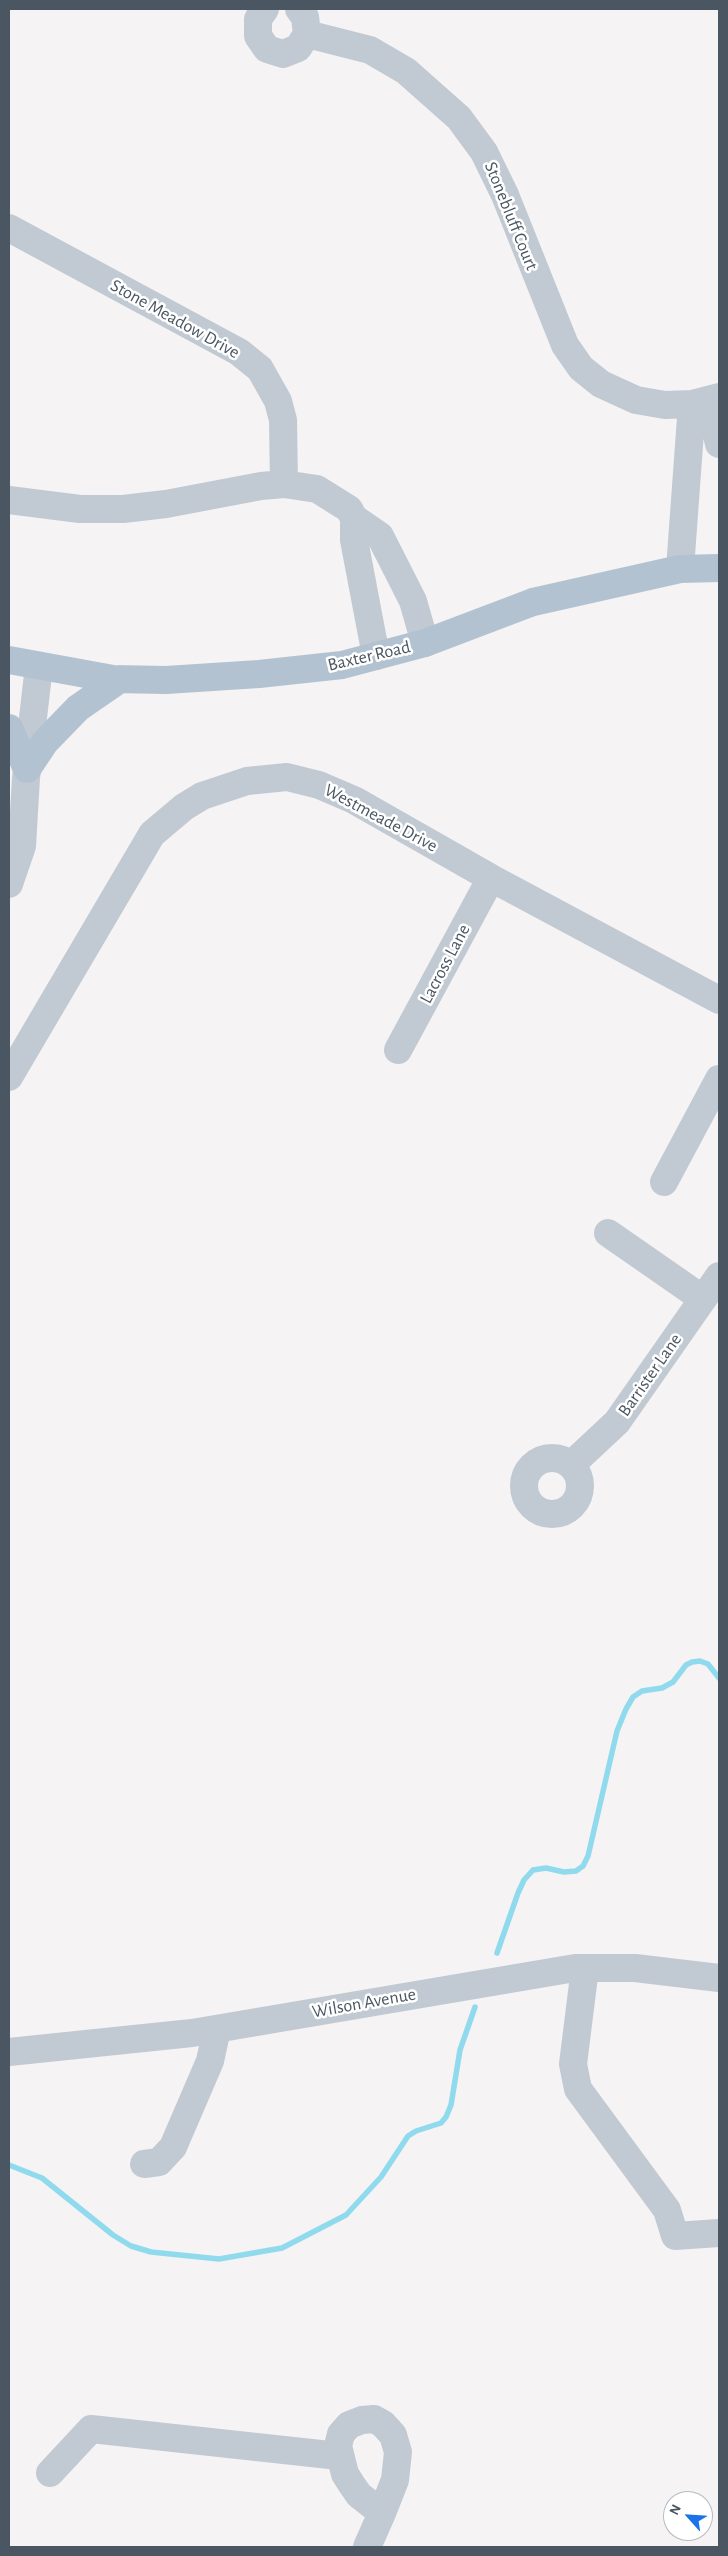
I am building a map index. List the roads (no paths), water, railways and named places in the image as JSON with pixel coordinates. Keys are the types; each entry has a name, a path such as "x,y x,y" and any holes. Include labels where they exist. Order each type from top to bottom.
{"main road":[{"name":"Baxter Road","path":"9,660 120,679 166,680 259,674 342,665 424,642 533,602 680,570 719,568"},
{"path":"27,769 45,742 78,708 120,679"},
{"path":"9,728 27,769"}],"street":[{"path":"265,9 258,19 256,28 258,36 267,49 283,54 291,52 303,42 307,34 305,17 299,9"},
{"name":"Stonebluff Court","path":"307,34 370,50 406,71 459,118 484,152 505,195 564,345 581,368 601,384 636,400 665,405 707,401"},
{"name":"Stone Meadow Drive","path":"9,228 239,352 260,369 278,401 283,420 284,484"},
{"path":"707,401 719,444"},
{"path":"680,570 707,401"},
{"path":"9,500 80,509 123,509 284,484 317,489 349,510 354,518 380,536 413,601 424,642"},
{"path":"354,518 354,540 376,656"},
{"path":"9,884 22,846 27,769 39,666"},
{"name":"Westmeade Drive","path":"9,1077 152,834 202,796 247,781 287,777 319,785 354,800 491,878 719,1000"},
{"name":"Lacross Lane","path":"398,1050 491,878"},
{"path":"664,1182 719,1079"},
{"path":"608,1233 703,1299"},
{"name":"Barrister Lane","path":"571,1466 617,1422 719,1276"},
{"path":"585,1968 573,2064 578,2089 667,2210 675,2236 719,2233"},
{"name":"Wilson Avenue","path":"9,2052 141,2040 585,1968 634,1968 719,1978"},
{"path":"144,2164 159,2162 173,2147 210,2061 217,2028"},
{"path":"367,2547 392,2490 398,2468 398,2452 393,2435 383,2424 374,2420 362,2420 349,2425 341,2434 338,2446 339,2456 345,2474 360,2495 382,2512"},
{"path":"50,2473 91,2429 339,2456"}],"waterway":[{"path":"497,1953 518,1893 524,1880 533,1870 546,1868 564,1872 576,1871 583,1866 588,1856 617,1731 633,1697 642,1691 662,1688 673,1682 686,1665 692,1662 700,1661 708,1664 719,1678"},
{"path":"9,2165 42,2178 113,2235 131,2246 151,2252 219,2259 282,2248 346,2215 381,2177 408,2136 416,2131 441,2123 446,2117 451,2105 460,2050 475,2007"}]}
